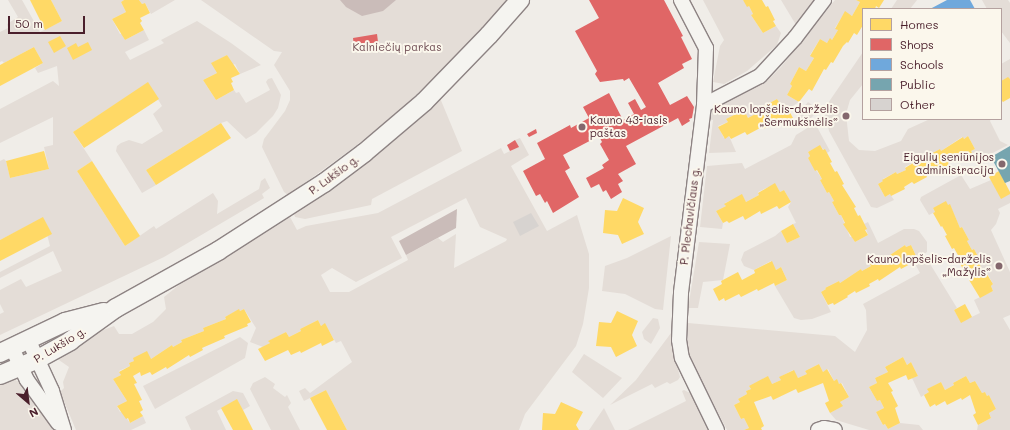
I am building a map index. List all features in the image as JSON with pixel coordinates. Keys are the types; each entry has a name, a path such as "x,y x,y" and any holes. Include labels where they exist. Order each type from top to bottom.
{"main road":[{"name":"P. Lukšio g.","path":"0,375 38,359 70,341 116,308 258,227 364,153 424,102 520,0"},
{"name":"P. Lukšio g.","path":"6,350 64,322 116,308"}],"street":[{"name":"P. Plechavičiaus g.","path":"681,0 706,48 704,105 681,293 679,340 682,358 717,430"},
{"path":"704,105 760,76 794,38 824,0"},
{"path":"28,339 52,391 63,430"},
{"path":"6,350 21,367 27,380 63,430"},
{"path":"818,430 824,428 835,430"}],"green space":[{"path":"8,0 22,0 40,32 62,21 51,0 124,0 121,2 126,12 112,19 120,34 122,34 125,40 144,30 149,40 125,52 130,60 164,43 161,40 197,21 261,65 240,74 235,64 232,65 227,55 212,63 217,73 203,80 216,100 234,90 236,93 239,92 246,103 270,90 266,82 268,79 272,78 281,95 278,108 273,116 256,133 246,139 227,121 221,123 146,170 156,185 142,193 116,151 117,146 121,143 129,140 142,144 163,131 153,114 162,106 148,83 73,132 92,161 77,171 125,246 154,226 156,229 213,193 218,201 217,214 259,189 261,181 265,178 270,188 262,194 264,198 164,257 0,335 0,314 4,312 0,304 0,290 21,279 26,287 62,271 53,251 0,278 0,272 50,246 43,218 0,240 0,161 4,159 6,161 10,178 49,169 44,147 53,145 53,117 0,143 0,109 53,81 59,86 57,66 38,73 35,68 43,63 34,47 4,63 2,61 0,62 0,32 8,28 7,24 18,17"},
{"path":"139,0 175,0 151,14 145,3 142,4"},
{"name":"Kalniečių parkas","path":"201,0 507,0 451,62 397,113 353,148 288,195 284,192 262,147 264,139 285,111 290,100 290,91 274,65 282,52 274,51"},
{"path":"703,0 743,0 749,6 753,14 751,15 763,33 776,26 781,33 777,45 747,71 724,84 713,82 720,46 724,40"},
{"path":"781,0 817,0 796,25"},
{"path":"835,0 856,0 860,2 852,16 845,12 835,28 838,30 832,40 830,39 827,43 820,39 810,55 814,58 806,71 799,67 790,84 792,86 787,95 799,102 788,109 786,105 782,107 777,99 760,108 761,111 748,118 744,110 726,119 728,122 718,126 724,138 729,136 736,152 709,153 713,120 708,119 710,109 765,83 781,67"},
{"path":"897,0 917,0 911,8 892,8"},
{"path":"982,0 1008,0 1010,3 1010,43 1002,32 1002,8 986,8"},
{"path":"862,53 862,85 850,100 846,114 849,141 859,150 875,151 901,141 908,129 928,120 990,120 1000,141 1008,145 981,159 979,155 974,158 971,151 975,149 968,136 964,139 962,137 941,151 940,149 927,156 928,158 919,162 918,160 905,167 906,170 897,174 896,172 883,179 883,181 878,184 885,197 890,194 894,200 877,208 871,207 829,131 824,109"},
{"path":"1010,59 1010,79 1007,78 1002,80 1002,63"},
{"path":"440,98 462,151 372,199 371,205 305,219 295,217 294,214 365,165"},
{"path":"808,102 819,110 809,120 804,122 798,114"},
{"path":"809,127 817,127 830,151 827,153 820,146 808,152 810,156 808,158 822,179 820,180 827,193 829,192 834,201 832,202 839,215 841,215 850,237 852,237 855,242 868,235 864,224 868,222 878,243 904,229 914,229 919,231 927,242 927,252 924,254 957,308 954,310 961,322 980,313 974,300 993,291 991,286 993,284 986,271 983,272 979,263 981,262 974,249 972,250 967,241 969,240 962,227 960,228 950,205 933,208 935,212 929,215 920,200 921,197 961,175 970,189 991,180 1010,194 1010,203 998,209 1000,213 996,224 991,230 1010,272 1010,315 1003,318 1010,330 1010,430 977,430 978,425 991,418 989,413 996,409 989,395 987,396 985,392 982,393 975,381 970,383 966,376 953,383 954,385 945,390 941,382 928,389 929,392 921,397 912,378 918,376 911,362 907,365 903,357 885,367 888,372 875,378 877,383 869,387 877,401 880,400 884,408 876,412 883,425 885,424 888,429 900,423 919,425 923,430 869,430 836,420 830,413 842,406 840,402 849,397 842,383 839,384 836,380 834,381 828,369 823,372 819,364 805,371 807,374 798,378 793,370 780,377 781,380 772,384 749,386 751,389 746,391 747,394 738,399 740,402 734,405 741,419 744,418 749,428 744,430 727,430 704,386 701,386 696,376 687,348 688,323 835,336 855,352 867,330 866,310 863,304 920,273 913,260 917,258 911,245 906,247 905,245 884,259 883,257 870,264 871,266 862,271 861,269 840,283 839,281 825,288 826,289 821,292 831,312 812,319 801,320 794,318 775,286 787,280 781,267 776,270 771,261 754,270 744,266 741,260 744,252 775,236 781,231 787,243 800,237 793,224 796,223 788,207 791,202 784,190 780,192 775,184 758,192 759,195 746,202 742,195 725,203 726,206 716,211 723,223 722,229 700,227 707,166 742,163 745,169 791,145 796,135"},
{"path":"520,138 529,155 511,166 547,231 577,215 589,254 589,288 583,324 576,346 525,414 519,430 347,430 326,390 304,401 299,391 305,388 310,393 352,362 341,341 336,343 325,324 321,326 318,320 300,329 301,331 289,337 286,332 269,341 270,343 263,347 250,342 256,328 244,309 225,317 226,319 203,328 204,331 181,340 182,342 173,347 172,345 151,359 134,361 129,363 130,366 119,371 121,375 113,379 127,401 117,406 120,412 122,411 130,423 143,416 146,423 131,430 76,430 60,392 64,388 63,382 69,367 56,358 90,335 114,326 119,334 132,334 153,322 166,309 164,297 179,285 290,217 297,230 306,226 378,213 501,148 504,154 518,147 515,140","holes":["466,198 480,227 507,239 506,241 454,268 456,234 443,242 438,238 406,255 408,260 349,292 330,292 321,275 332,268 356,282 402,258 391,237"]},
{"path":"671,236 663,310 655,309 625,294 602,291 605,266 627,258"},
{"path":"699,242 730,244 723,280 703,282 698,308 688,308"},
{"path":"653,318 658,319 660,328 651,344 644,339 642,332"},
{"path":"671,333 673,351 680,377 678,380 670,384 667,382 655,388 652,384 610,405 636,380"},
{"path":"240,337 248,343 245,358 155,409 143,386"},
{"path":"584,354 622,378 603,398 572,372"},
{"path":"265,377 275,384 273,388 285,397 287,395 291,403 288,407 300,430 271,430 250,389 253,383"},
{"path":"15,380 24,384 53,430 0,430 0,381"},
{"path":"684,390 690,393 710,430 628,430 686,401 682,391"},
{"path":"233,391 243,393 250,406 243,410 237,400 217,411 226,430 191,430 185,417"},
{"path":"604,408 615,430 589,430"}],"shaded area":[{"path":"340,0 396,0 383,11 362,16 346,7"},
{"path":"457,209 456,228 406,255 399,241"}],"building: Homes":[{"path":"30,0 51,0 62,21 45,30"},
{"path":"124,0 139,0 142,4 145,3 150,13 140,18 142,21 140,23 144,30 125,40 112,19 126,12 121,2"},
{"path":"743,0 762,0 766,7 768,6 775,20 773,21 776,26 763,33 751,15 753,14 749,6 747,7"},
{"path":"856,0 884,0 879,8 876,6 875,8 862,8 862,27 857,35 854,33 848,43 847,42 843,46 833,63 831,62 826,70 824,69 812,91 809,89 799,102 787,95 792,86 790,84 799,67 806,71 814,58 810,56 820,39 827,43 830,38 832,40 838,30 835,29 845,11 852,16 860,2"},
{"path":"60,36 66,46 54,53 48,42"},
{"path":"88,42 92,50 73,60 67,48 76,43 78,47"},
{"path":"34,47 43,63 0,86 0,65"},
{"path":"227,55 240,74 231,78 233,82 231,83 234,90 216,100 203,80 217,73 211,63"},
{"path":"1008,77 1010,79 1010,98 1003,102 1002,101 1002,80"},
{"path":"148,82 159,99 84,148 73,132"},
{"path":"777,99 782,107 786,105 793,118 781,124 779,121 763,129 762,127 747,135 745,132 731,139 729,136 725,139 718,127 728,122 726,119 744,110 748,118 761,111 760,108"},
{"path":"221,123 231,138 156,185 146,170"},
{"path":"968,136 975,149 971,151 972,153 948,163 949,165 936,172 935,170 926,175 927,177 914,184 912,182 904,187 905,189 891,196 890,194 885,197 878,184 883,181 882,180 896,172 897,174 906,170 905,168 918,160 919,162 928,158 927,156 940,149 941,151 963,137 964,139"},
{"path":"820,145 823,150 825,149 832,162 830,163 835,172 837,171 844,184 842,185 856,207 854,208 858,216 860,215 867,229 865,230 868,235 855,242 843,224 845,223 832,202 834,201 829,192 827,193 820,180 822,179 817,170 815,171 808,158 810,156 808,152"},
{"path":"44,151 49,169 10,178 6,161"},
{"path":"92,161 140,236 125,246 77,171"},
{"path":"999,171 1010,192 1010,194 1001,199 989,177"},
{"path":"775,183 780,192 784,190 791,202 779,209 777,206 761,214 760,211 745,220 743,216 729,223 727,221 723,223 716,211 726,206 724,204 742,194 746,202 759,195 758,193"},
{"path":"623,198 644,208 638,222 644,234 622,244 618,235 603,233 605,210 617,211"},
{"path":"946,201 948,205 950,204 960,228 962,227 969,240 967,241 972,250 974,249 981,262 979,263 983,272 985,271 993,284 991,286 993,291 980,298 969,280 970,279 966,270 964,271 957,258 959,257 954,248 952,249 945,236 947,235 933,213 935,212 933,208"},
{"path":"43,217 52,234 0,261 0,240"},
{"path":"793,224 800,237 787,243 781,231"},
{"path":"905,245 906,247 911,245 917,258 913,260 914,262 901,269 900,267 879,281 878,279 869,284 870,286 856,293 855,291 834,305 833,303 828,305 821,292 826,289 825,288 839,281 840,283 861,269 862,271 871,266 870,264 883,257 884,259"},
{"path":"772,261 776,270 781,267 787,280 775,286 774,283 758,291 757,289 741,297 739,294 725,301 724,298 719,301 713,289 722,284 721,281 738,272 742,280 755,273 754,270"},
{"path":"965,304 972,317 961,323 954,310"},
{"path":"239,309 240,311 244,309 251,322 247,324 248,326 224,336 225,338 202,348 203,350 190,357 189,355 167,369 166,367 152,375 150,372 141,376 140,372 133,376 137,383 134,384 142,400 139,401 143,410 140,412 143,416 130,423 128,418 126,419 117,406 127,401 113,379 121,375 119,372 130,366 129,363 134,361 133,358 147,351 151,359 172,345 173,347 182,342 181,340 204,331 203,328 226,319 225,317"},
{"path":"617,311 638,321 632,335 637,346 616,357 611,347 596,346 599,322 611,323"},
{"path":"318,320 321,326 325,323 334,340 322,346 321,343 301,353 300,351 291,355 288,350 265,361 258,349 270,343 268,341 286,332 289,337 301,331 300,329"},
{"path":"903,357 907,365 911,362 918,376 908,380 906,375 888,383 893,391 891,392 898,406 895,408 900,423 888,429 885,424 883,425 876,412 884,408 880,400 877,401 869,387 877,383 875,378 888,372 885,367"},
{"path":"819,364 823,372 827,369 834,381 837,379 839,384 841,383 849,397 840,402 843,406 830,413 825,403 829,401 823,383 798,393 796,389 773,400 771,396 754,402 764,426 761,428 762,430 744,430 749,428 744,418 741,419 734,405 740,402 738,399 747,394 746,391 751,389 749,386 768,376 772,384 781,380 779,377 794,370 798,378 807,374 805,371"},
{"path":"966,376 970,383 975,381 982,393 985,392 987,396 989,395 996,409 989,413 991,418 978,425 973,415 976,413 970,395 962,400 961,398 947,405 945,401 936,406 935,404 930,407 924,395 929,392 927,389 941,382 945,390 954,385 953,383"},
{"path":"326,390 347,430 327,430 310,398"},
{"path":"237,399 253,430 233,430 221,408"},
{"path":"561,402 583,412 576,425 579,430 542,430 543,413 555,414"}],"building: Shops":[{"path":"589,0 664,0 683,36 681,37 692,59 682,64 684,68 658,83 670,105 687,96 694,107 692,118 682,126 678,118 626,146 636,164 618,174 623,181 618,184 622,192 611,199 606,190 603,192 599,184 591,188 586,178 604,168 602,165 609,160 600,144 602,142 599,136 563,155 570,168 565,171 579,197 553,213 547,201 545,203 540,194 536,196 523,171 545,159 537,143 570,125 571,128 589,118 583,107 609,93 623,120 634,114 628,103 635,99 641,110 646,107 629,78 624,81 623,79 600,82 595,74 597,71 575,31 599,18"},
{"path":"377,34 378,42 354,46 353,38"},
{"path":"536,129 537,133 529,137 527,134"},
{"path":"515,140 519,147 510,151 507,145"}],"building: Schools":[{"path":"947,0 970,0 974,8 932,8"}],"building: Public":[{"name":"Eigulių seniūnijos administracija","path":"1010,146 1010,181 1005,183 991,157"}],"building: Other":[{"path":"531,213 539,226 520,236 513,222"}],"place":[{"name":"Kauno lopšelis-darželis „Šermukšnėlis“","path":"846,116"},
{"name":"Kauno 43-iasis paštas","path":"582,127"},
{"name":"Eigulių seniūnijos administracija","path":"1002,164"},
{"name":"Kauno lopšelis-darželis „Mažylis“","path":"999,266"}]}
